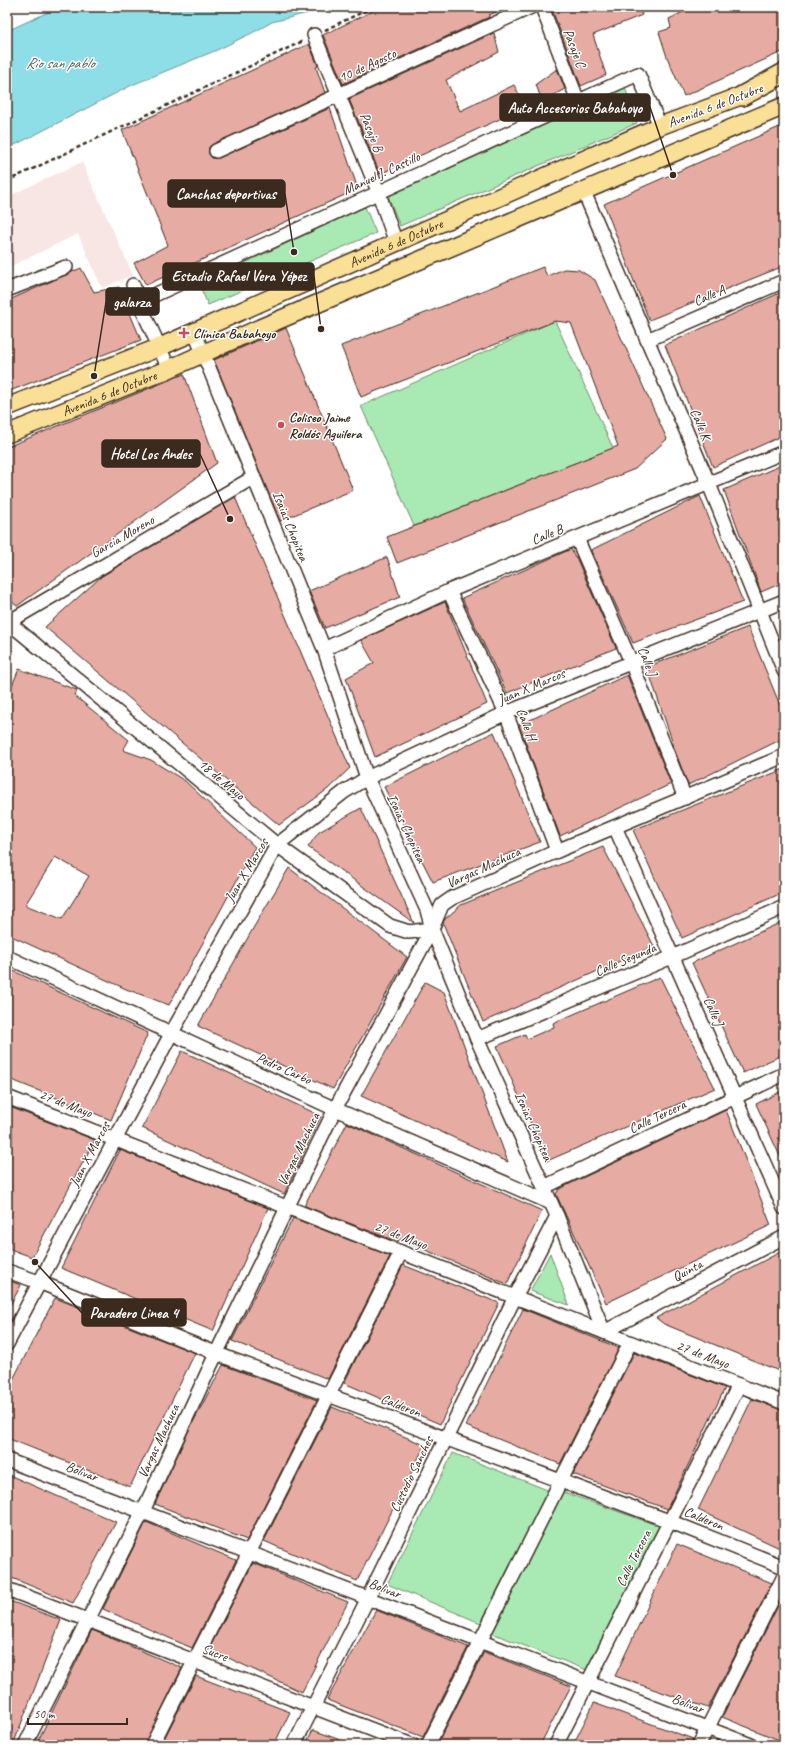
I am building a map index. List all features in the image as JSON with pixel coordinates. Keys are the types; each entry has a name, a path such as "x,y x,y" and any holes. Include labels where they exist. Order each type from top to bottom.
{"highway":[{"path":"742,96 784,72"}],"main road":[{"name":"Avenida 6 de Octubre","path":"7,407 160,347 660,126 742,96 784,78"},
{"name":"Avenida 6 de Octubre","path":"7,434 169,369 260,328 784,106"}],"street":[{"name":"10 de Agosto","path":"216,151 531,7"},
{"name":"Pasaje C","path":"542,7 578,101"},
{"name":"Pasaje B","path":"314,35 378,191 396,243"},
{"name":"Manuel J. Castillo","path":"139,302 378,191 638,74 660,126"},
{"name":"Calle K","path":"584,192 709,484 784,671"},
{"path":"7,290 66,267"},
{"name":"Calle A","path":"647,340 784,281"},
{"path":"133,285 169,369"},
{"name":"Isaias Chopitea","path":"194,331 324,649 367,778 427,910 432,929 477,1039 557,1216 604,1332"},
{"name":"Calle B","path":"324,649 449,591 784,452"},
{"name":"Garcia Moreno","path":"7,622 254,477"},
{"name":"Calle J","path":"576,539 631,662 685,798"},
{"name":"Calle H","path":"449,591 506,713 557,851"},
{"name":"Juan X Marcos","path":"7,1344 171,1034 277,845 344,792 367,778 506,713 784,601"},
{"name":"18 de Mayo","path":"7,622 277,845 390,926 409,932 432,929"},
{"name":"Vargas Machuca","path":"25,1745 143,1511 217,1352 335,1109 432,929 442,905 452,898 557,851 784,756"},
{"name":"Calle J","path":"615,827 784,1208"},
{"name":"Calle Segunda","path":"477,1039 672,957 784,907"},
{"name":"Pedro Carbo","path":"7,957 335,1109 551,1203"},
{"name":"Calle Tercera","path":"544,1187 784,1074"},
{"name":"27 de Mayo","path":"7,1097 784,1403"},
{"name":"Custodio Sanches","path":"294,1745 368,1598 515,1297 557,1216"},
{"name":"Quinta","path":"604,1332 784,1237"},
{"path":"152,1745 401,1252"},
{"name":"Calderon","path":"7,1270 329,1395 669,1521 784,1566"},
{"path":"428,1745 562,1482 630,1342"},
{"name":"Calle Tercera","path":"556,1745 739,1385"},
{"name":"Bolivar","path":"7,1460 751,1745"},
{"path":"700,1745 784,1576"},
{"name":"Sucre","path":"7,1589 412,1745"}],"path":[{"path":"7,181 373,7"}],"shaded area":[{"path":"82,162 133,275 102,288 78,234 7,268 7,197"}],"green space":[{"path":"625,87 637,123 400,226 388,196"},
{"path":"365,207 376,233 208,305 199,284"},
{"path":"555,321 613,448 414,526 361,406"},
{"path":"550,1253 569,1305 530,1291"},
{"path":"453,1453 550,1491 483,1624 387,1584"},
{"path":"560,1491 659,1526 587,1670 489,1632"}],"water":[{"name":"Rio san pablo","path":"59,7 332,7 272,22 217,50 132,85 7,149 7,31"}],"building":[{"path":"381,7 508,7 343,84 323,35"},
{"path":"551,7 639,7 642,15 593,35 606,75 581,86"},
{"path":"693,7 784,7 784,51 684,96 667,57 659,32 671,28 669,19"},
{"path":"494,33 499,52 446,80 460,111 514,85 526,107 380,174 349,99"},
{"path":"309,44 318,66 316,67 325,93 213,144 209,147 209,154 212,158 219,158 330,108 358,189 146,285 134,263 168,245 122,130"},
{"path":"557,69 565,89 546,99 541,99 536,84"},
{"path":"784,125 784,266 649,320 604,204"},
{"path":"543,267 547,276 564,269 579,270 595,280 667,439 635,469 397,563 387,537 618,446 571,323 555,321 361,397 341,346"},
{"path":"81,268 94,292 119,287 141,340 7,392 7,301"},
{"path":"784,291 784,435 713,467 665,345"},
{"name":"Coliseo Jaime Roldós Aguilera","path":"286,328 353,490 280,521 214,360"},
{"path":"184,374 217,463 17,606 7,597 7,447"},
{"path":"784,464 784,582 761,592 724,490"},
{"path":"700,496 743,602 633,643 591,550"},
{"path":"235,497 350,768 328,789 279,825 45,627 102,576"},
{"path":"571,549 576,557 616,648 507,693 462,598"},
{"path":"387,557 400,597 325,628 309,591"},
{"path":"445,602 487,704 375,757 346,678 374,663 361,640"},
{"path":"748,627 784,715 784,738 688,785 672,743 647,667"},
{"path":"19,669 77,690 75,696 129,740 123,750 151,760 185,781 255,847 169,1005 126,989 7,934 7,697","holes":["55,857 89,876 62,919 25,905"]},
{"path":"627,675 671,784 560,836 519,725"},
{"path":"494,732 540,842 433,882 384,787"},
{"path":"784,769 784,892 682,938 633,830"},
{"path":"361,808 414,923 308,847 319,832"},
{"path":"603,847 654,946 483,1022 443,923 445,919 461,905"},
{"path":"289,868 407,957 333,1089 198,1026"},
{"path":"784,921 784,1054 743,1073 692,963"},
{"path":"7,968 148,1033 111,1120 7,1078"},
{"path":"660,977 715,1088 547,1161 497,1046 525,1034 527,1039 554,1027 553,1023"},
{"path":"425,982 444,992 508,1162 361,1096"},
{"path":"182,1051 321,1116 284,1194 142,1128"},
{"path":"784,1090 784,1165 756,1104"},
{"path":"7,1106 95,1140 32,1257 7,1248"},
{"path":"726,1110 771,1225 606,1303 556,1194 559,1189"},
{"path":"347,1123 542,1211 507,1284 399,1239 398,1242 305,1206"},
{"path":"120,1150 268,1208 213,1331 61,1268"},
{"path":"293,1218 390,1256 328,1379 232,1341"},
{"path":"784,1250 784,1373 664,1324 656,1318"},
{"path":"403,1265 499,1303 440,1424 344,1383"},
{"path":"7,1280 21,1285 7,1311"},
{"path":"55,1298 195,1353 130,1487 7,1438 7,1391"},
{"path":"523,1309 619,1348 560,1464 466,1426"},
{"path":"634,1353 725,1388 667,1509 573,1474"},
{"path":"223,1365 317,1400 247,1540 155,1504 189,1430"},
{"path":"752,1399 784,1411 784,1550 698,1510"},
{"path":"332,1407 425,1445 357,1581 264,1541"},
{"path":"7,1474 116,1522 73,1603 7,1576"},
{"path":"146,1522 236,1560 192,1648 103,1609"},
{"path":"677,1544 772,1583 708,1708 615,1676"},
{"path":"253,1563 348,1602 302,1692 209,1649"},
{"path":"784,1594 784,1742 722,1717"},
{"path":"7,1600 61,1620 13,1745 7,1745"},
{"path":"376,1610 468,1647 423,1737 327,1700"},
{"path":"92,1630 182,1668 144,1745 36,1745"},
{"path":"484,1652 571,1686 540,1745 443,1745 438,1743"},
{"path":"196,1676 290,1712 274,1745 161,1745"},
{"path":"594,1703 693,1739 691,1745 573,1745"},
{"path":"313,1730 351,1744 351,1745 305,1745"}],"place":[{"name":"Auto Accesorios Babahoyo","path":"673,175"},
{"name":"Canchas deportivas","path":"294,252"},
{"name":"Estadio Rafael Vera Yépez","path":"321,329"},
{"name":"Clínica Babahoyo","path":"184,333"},
{"name":"galarza","path":"94,376"},
{"name":"Coliseo Jaime Roldós Aguilera","path":"281,425"},
{"name":"Hotel Los Andes","path":"230,519"},
{"name":"Paradero Linea 4","path":"35,1262"}]}
